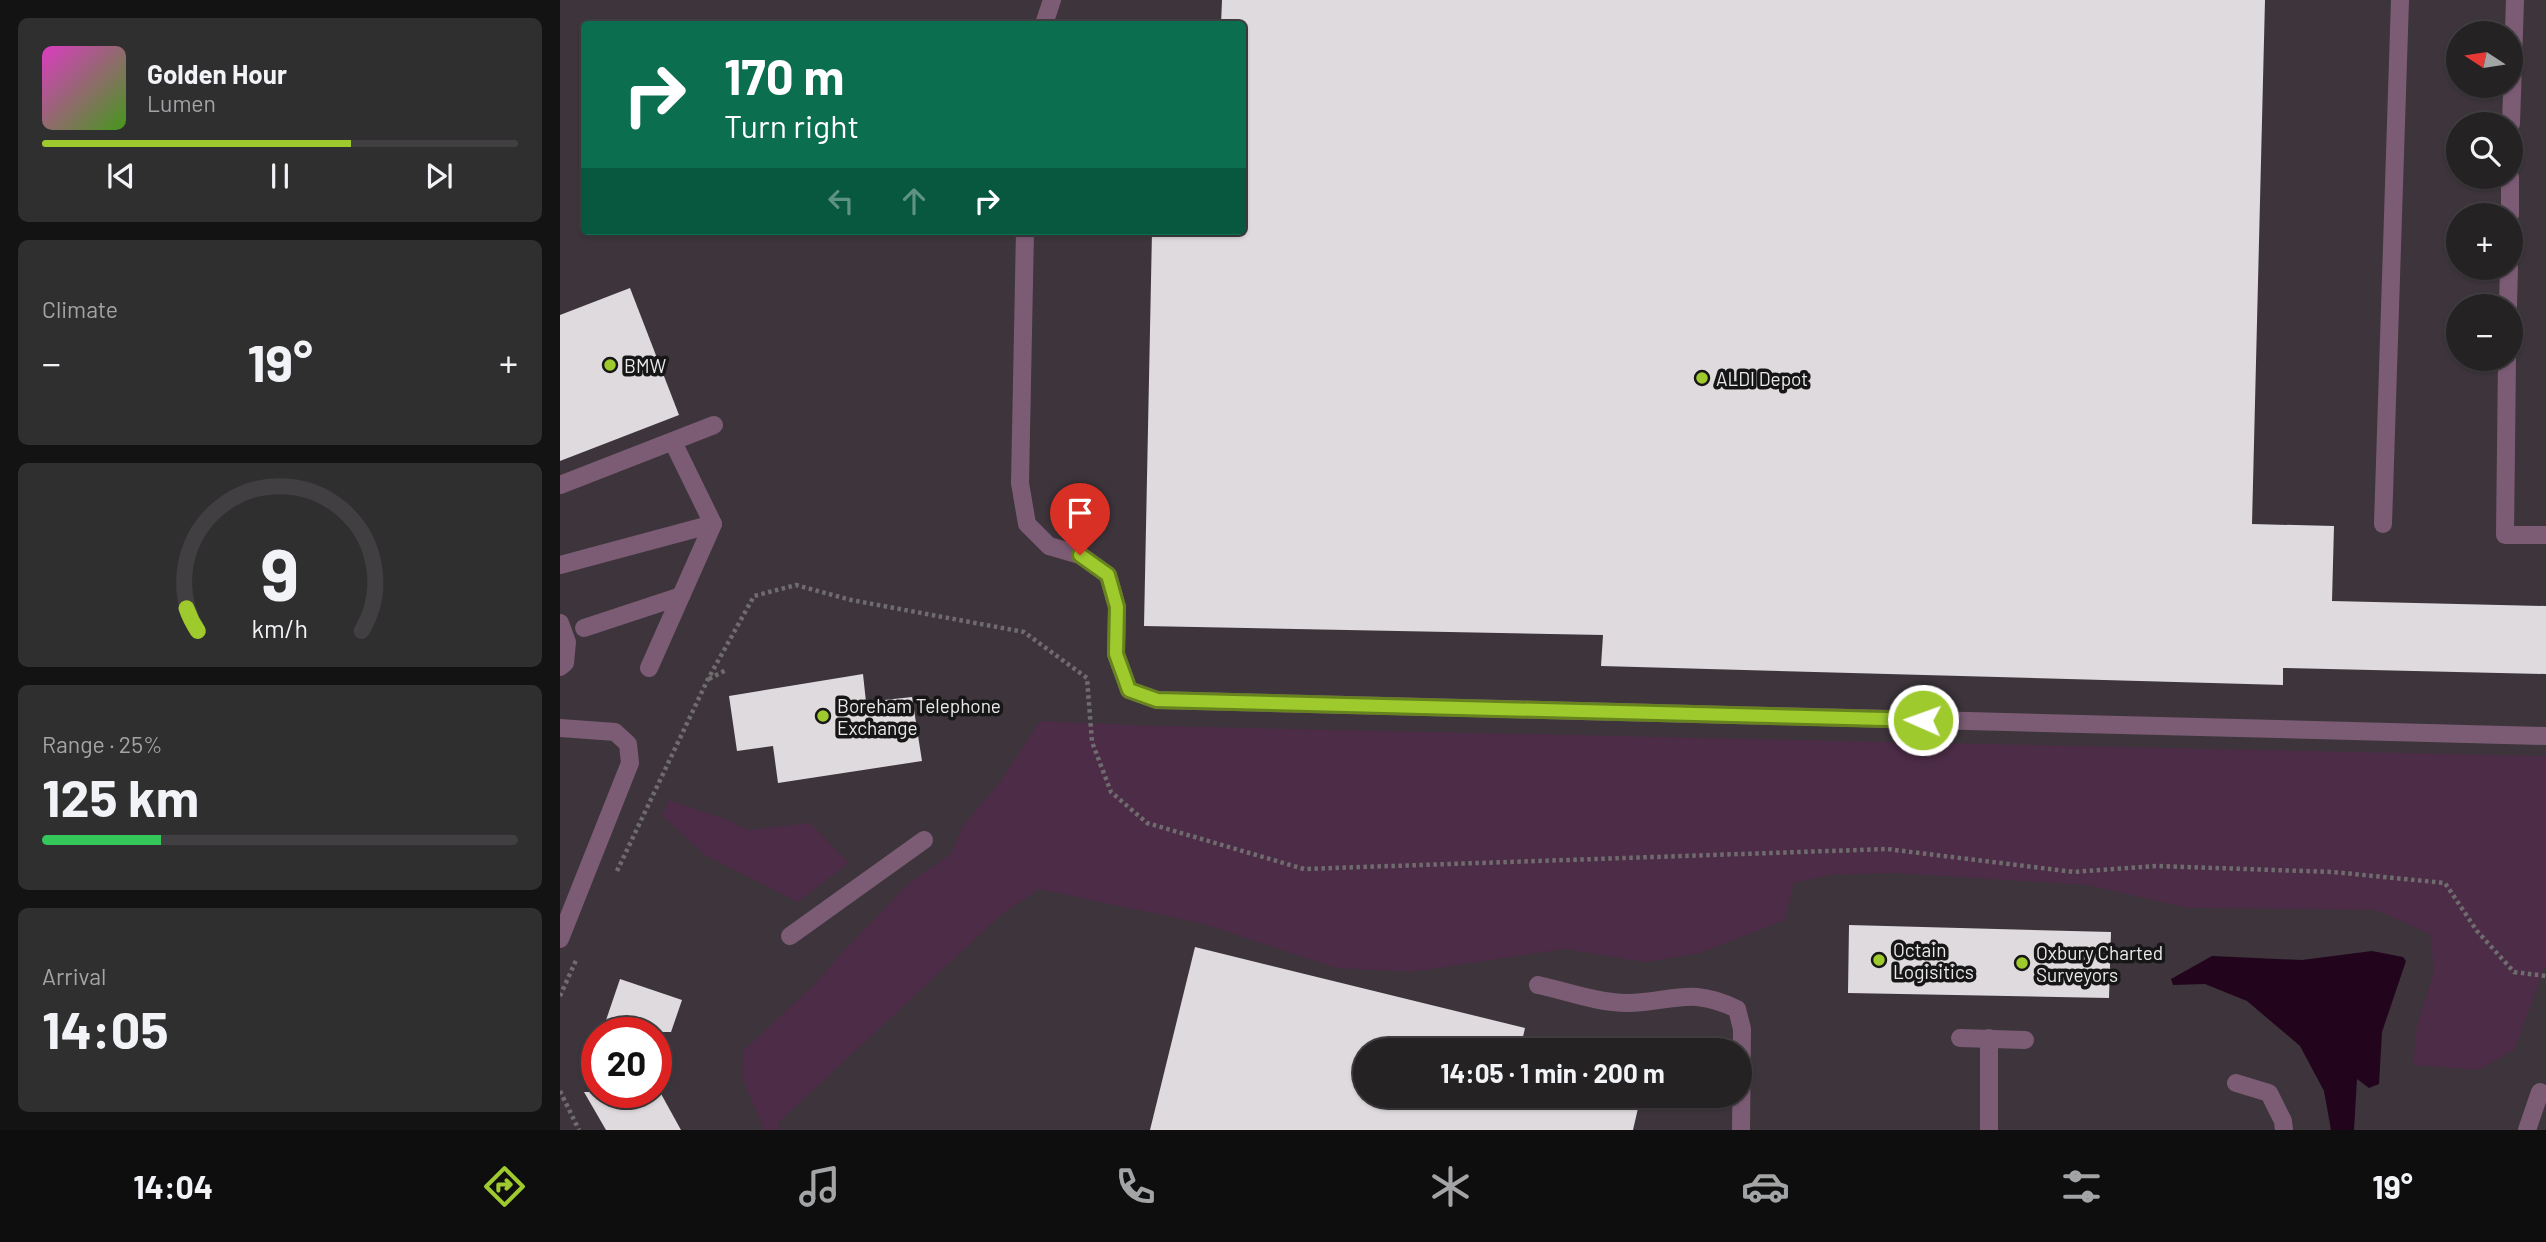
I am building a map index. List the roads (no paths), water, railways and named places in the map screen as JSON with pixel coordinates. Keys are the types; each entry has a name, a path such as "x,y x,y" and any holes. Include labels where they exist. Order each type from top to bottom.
{"street":[{"path":"1045,21 1052,0"},
{"path":"2383,524 2400,0"},
{"path":"2511,112 2515,0"},
{"path":"1025,235 1020,483 1027,524 1049,546 1080,555 1108,575 1117,607 1116,654 1129,690 1157,700 2546,736"},
{"path":"2507,371 2505,535 2546,536"},
{"path":"560,485 714,425"},
{"path":"649,668 713,524 673,442"},
{"path":"560,565 713,524"},
{"path":"584,628 681,596"},
{"path":"560,623 567,642 565,663 560,667"},
{"path":"560,728 615,732 628,744 630,763 560,939"},
{"path":"790,936 923,840"},
{"path":"1538,985 1627,1003 1683,995 1713,998 1737,1009 1741,1029 1741,1130"},
{"path":"1960,1038 2025,1040"},
{"path":"1989,1038 1989,1130"},
{"path":"2236,1083 2269,1093 2283,1121 2284,1130"},
{"path":"2527,1130 2540,1092"}],"place":[{"name":"BMW","path":"610,365"},
{"name":"ALDI Depot","path":"1702,378"},
{"name":"Boreham Telephone Exchange","path":"823,716"},
{"name":"Octain Logisitics","path":"1879,960"},
{"name":"Oxbury Charted Surveyors","path":"2022,963"}]}
